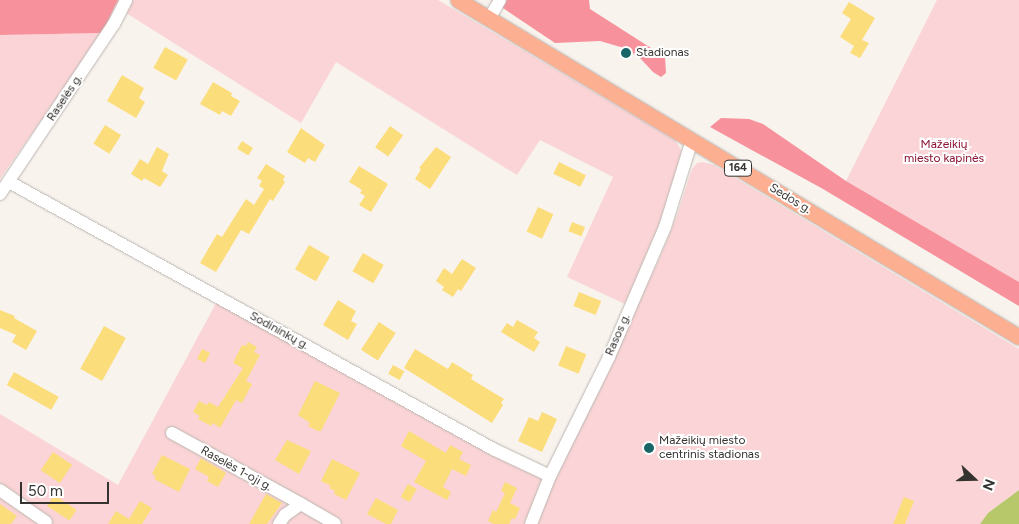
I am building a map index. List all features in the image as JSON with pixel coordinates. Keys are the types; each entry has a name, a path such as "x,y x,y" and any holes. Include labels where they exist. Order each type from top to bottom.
{"main road":[{"name":"Sedos g.","path":"458,0 1019,337"}],"street":[{"name":"Raselės g.","path":"0,194 114,24 126,0"},
{"path":"489,19 500,0"},
{"name":"Rasos g.","path":"530,524 550,476 609,357 665,227 692,140"},
{"name":"Sodininkų g.","path":"8,182 493,449 550,476"},
{"name":"Raselės 1-oji g.","path":"172,433 335,524"},
{"path":"0,490 46,522"},
{"path":"279,524 285,515 301,504"}],"green space":[{"path":"118,0 438,0 675,140 681,150 680,161 663,220 625,304 567,277 613,177 540,140 517,175 336,62 301,123 115,6"},
{"name":"Mažeikių miesto kapinės","path":"937,0 1019,0 1019,282 846,181"},
{"path":"102,33 0,179 0,35"},
{"path":"702,162 714,165 1019,349 1019,490 988,513 980,524 0,524 0,414 118,485 221,294 557,477 660,257 677,215 692,169 697,163"}],"shaded area":[{"path":"0,0 118,0 102,33 0,35"},
{"path":"491,0 589,0 590,9 665,57 666,73 661,77 653,72 640,58 624,48 600,41 555,43"},
{"path":"721,118 749,119 763,124 846,181 1019,282 1019,306 823,189 710,127"},
{"path":"1019,490 1019,524 980,524 988,513"}],"building":[{"path":"849,2 875,18 862,40 869,43 860,58 850,53 854,46 840,37 851,19 842,13"},
{"path":"165,47 188,60 176,81 153,68"},
{"path":"122,75 144,88 139,98 145,102 136,118 107,101"},
{"path":"213,82 232,93 231,96 240,101 231,116 222,111 220,115 200,104"},
{"path":"105,125 121,135 109,154 93,144"},
{"path":"390,126 403,135 388,156 375,147"},
{"path":"301,128 325,145 315,162 308,158 305,163 287,152"},
{"path":"242,141 253,148 248,156 237,149"},
{"path":"157,147 169,154 162,171 168,175 160,187 144,178 142,181 131,174 140,159 148,164"},
{"path":"436,147 451,157 430,189 415,179 421,169 419,168"},
{"path":"559,162 586,175 580,187 553,174"},
{"path":"266,164 285,176 283,180 285,182 273,201 270,199 249,234 241,230 216,272 200,263 217,234 222,237 246,199 254,205 264,189 259,186 262,181 257,178"},
{"path":"359,166 388,184 371,212 359,205 365,196 360,193 362,190 349,182"},
{"path":"538,207 553,214 542,239 527,231"},
{"path":"572,222 585,227 581,236 568,231"},
{"path":"309,245 330,257 316,281 295,269"},
{"path":"363,253 384,265 373,283 352,271"},
{"path":"462,259 476,268 461,291 458,289 453,297 442,290 444,287 436,281 444,268 452,274"},
{"path":"579,292 601,301 596,315 573,306"},
{"path":"338,300 356,311 351,321 357,324 348,340 323,325"},
{"path":"0,310 15,316 14,318 37,331 26,350 12,342 16,335 0,328"},
{"path":"517,320 538,332 534,338 540,342 534,352 501,332 507,323 513,327"},
{"path":"379,322 396,333 378,361 361,350"},
{"path":"104,326 126,338 102,381 80,369"},
{"path":"248,342 257,347 254,352 260,355 246,381 252,384 242,403 236,400 220,428 213,423 211,426 198,419 200,416 193,412 199,401 207,405 209,402 218,407 243,368 233,363 242,345 246,346"},
{"path":"566,346 586,354 579,374 558,365"},
{"path":"202,349 210,353 205,363 197,359"},
{"path":"415,349 448,369 452,362 473,375 471,379 504,399 501,403 503,405 492,423 404,368"},
{"path":"393,365 404,371 400,380 388,374"},
{"path":"14,372 59,397 51,410 7,385"},
{"path":"315,381 340,393 321,431 308,426 310,423 298,415"},
{"path":"542,412 557,419 542,452 518,441 529,417 538,421"},
{"path":"409,431 446,453 450,445 463,452 459,459 471,465 466,476 452,469 443,487 451,492 447,500 414,482 426,461 401,446"},
{"path":"287,440 311,451 299,474 275,460"},
{"path":"53,452 72,465 60,483 41,470"},
{"path":"162,455 190,469 179,492 154,479 156,476 152,474"},
{"path":"201,458 226,473 218,487 207,481 209,477 195,469"},
{"path":"332,459 360,473 346,500 334,494 335,491 329,488 331,486 321,481"},
{"path":"505,482 517,488 510,503 520,508 515,519 512,518 509,524 494,524 488,521 493,510 496,512 505,493 501,491"},
{"path":"408,484 417,489 409,502 401,497"},
{"path":"266,494 282,503 267,524 249,524"},
{"path":"54,495 77,510 70,521 47,506"},
{"path":"904,497 914,501 905,524 893,524"},
{"path":"376,498 398,510 391,524 386,524 367,514"},
{"path":"140,501 152,508 142,524 108,524 116,511 129,519"},
{"path":"0,504 17,516 11,524 0,524"}],"place":[{"name":"Stadionas","path":"626,53"},
{"name":"Mažeikių miesto centrinis stadionas","path":"649,448"}]}
